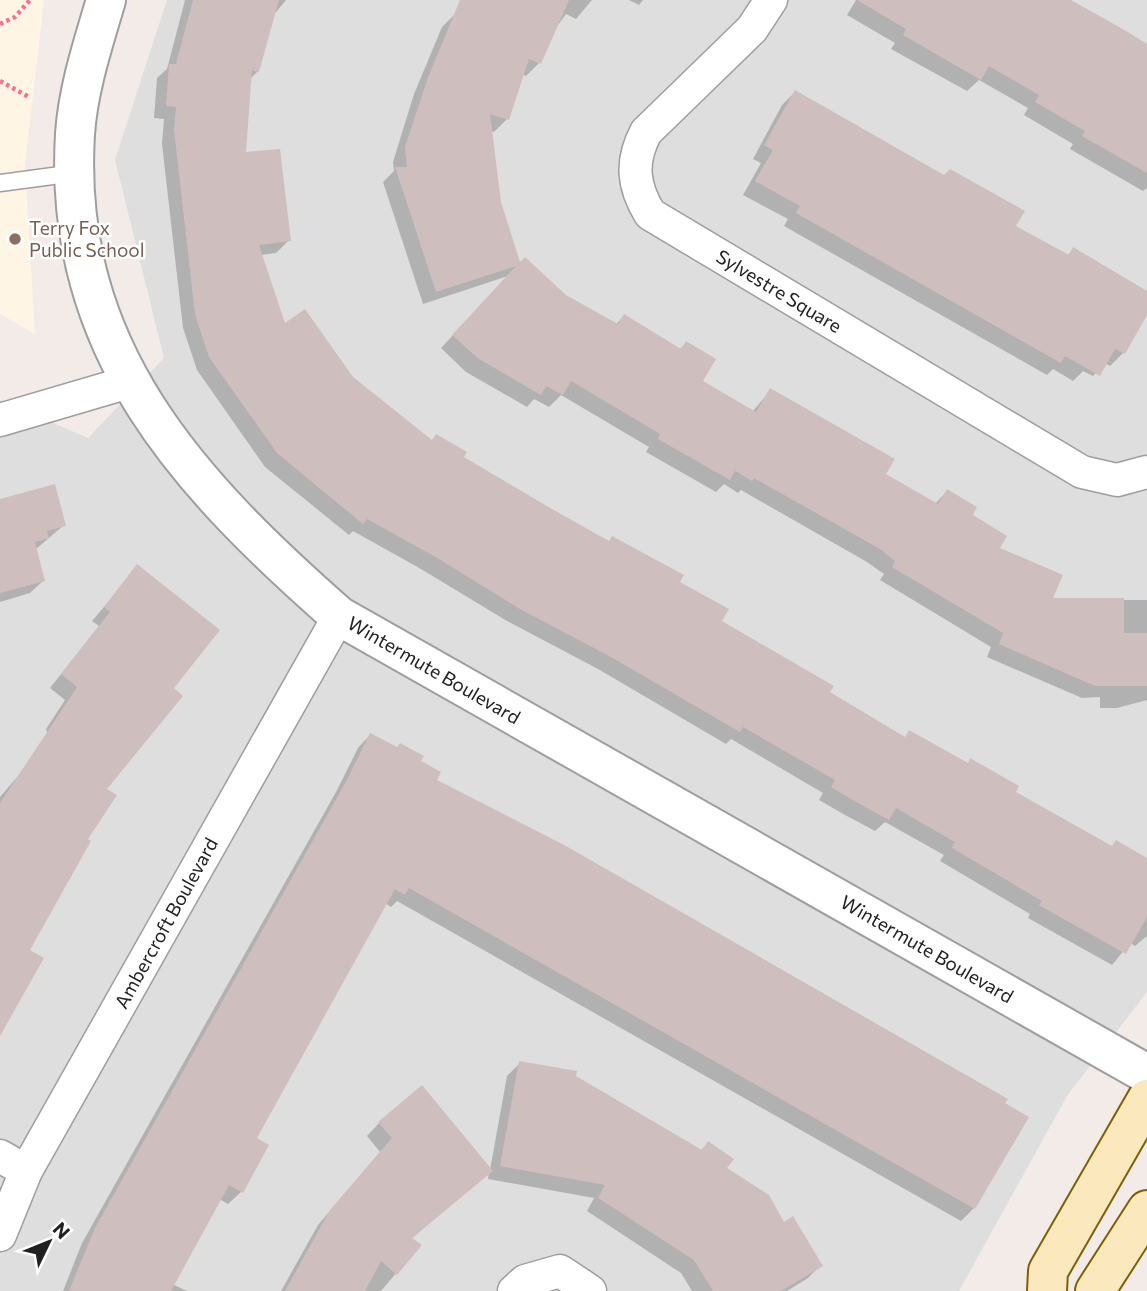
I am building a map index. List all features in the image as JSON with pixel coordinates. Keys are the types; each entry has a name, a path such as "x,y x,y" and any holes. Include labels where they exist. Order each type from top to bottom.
{"main road":[{"path":"1047,1291 1048,1271 1147,1099"},
{"path":"1095,1291 1147,1210"}],"street":[{"name":"Wintermute Boulevard","path":"106,0 79,107 75,173 87,268 97,304 129,382 158,428 255,540 339,616 1147,1074"},
{"name":"Sylvestre Square","path":"771,0 752,29 656,122 639,145 634,178 640,197 650,214 1082,472 1117,480 1147,472"},
{"path":"0,420 129,382"},
{"name":"Ambercroft Boulevard","path":"0,1234 13,1164 339,616"},
{"path":"514,1291 525,1281 560,1271 590,1291"}],"lane":[{"path":"0,183 75,173"}],"path":[{"path":"0,24 15,17 30,0"},
{"path":"0,81 29,97"}],"shaded area":[{"name":"Terry Fox Public School","path":"0,0 44,0 25,165 35,334 0,314"},
{"path":"167,0 1147,0 1147,992 1067,1096 959,1291 0,1291 0,400 88,438 164,358 115,160"}],"building":[{"path":"193,0 279,0 259,72 252,70 246,152 280,149 291,241 259,245 285,323 305,309 353,377 432,440 436,434 467,452 464,457 552,509 609,541 612,536 684,575 680,582 729,609 722,621 834,686 830,692 905,737 909,730 968,763 970,758 1019,786 1016,792 1112,846 1116,840 1147,858 1147,917 1126,954 1039,905 1042,901 952,848 955,842 896,808 889,820 831,787 835,780 743,727 740,732 611,657 520,609 367,519 363,524 277,453 209,357 195,314 174,130 176,107 166,106 169,64 176,64"},
{"path":"460,0 569,0 541,64 529,59 509,120 490,114 501,202 520,262 525,257 566,295 618,324 624,314 681,349 686,341 716,359 703,381 756,412 770,388 895,459 886,474 938,504 947,489 977,507 973,515 1007,536 1000,548 1063,575 1053,598 1124,598 1124,633 1147,633 1147,686 1095,686 999,644 1003,633 892,567 895,561 880,549 754,478 752,481 735,471 730,480 658,439 660,434 571,381 563,395 546,386 541,395 479,359 452,335 516,266 436,292 395,167 407,167 405,147 427,80"},
{"path":"857,0 1071,0 1128,32 1147,44 1147,173 1082,136 1085,131 1035,102 1039,95 989,66 981,80 903,35 906,29"},
{"path":"795,90 944,175 950,169 1025,211 1016,226 1069,255 1073,247 1147,291 1147,315 1125,354 1115,349 1100,376 1065,356 1061,363 796,213 800,206 755,181 773,150 764,145"},
{"path":"55,484 66,526 47,531 49,538 35,542 45,581 0,593 0,499"},
{"path":"137,564 220,630 174,688 183,696 107,789 117,795 88,839 91,841 30,950 44,958 0,1036 0,803 77,687 61,674 110,612 104,607"},
{"path":"370,733 397,747 400,743 424,756 421,761 441,772 437,780 566,846 1008,1099 1005,1103 1029,1117 975,1209 409,888 405,895 395,889 257,1138 269,1145 243,1193 229,1185 171,1291 69,1291 95,1228 348,778"},
{"path":"519,1061 577,1071 576,1076 702,1150 708,1141 734,1159 727,1168 769,1195 784,1222 793,1216 823,1266 781,1291 713,1291 694,1260 598,1198 605,1185 500,1166"},
{"path":"422,1085 493,1171 412,1238 422,1245 397,1275 381,1261 365,1291 285,1291 330,1210 392,1138 378,1122"}],"place":[{"name":"Terry Fox Public School","path":"15,239"}]}
